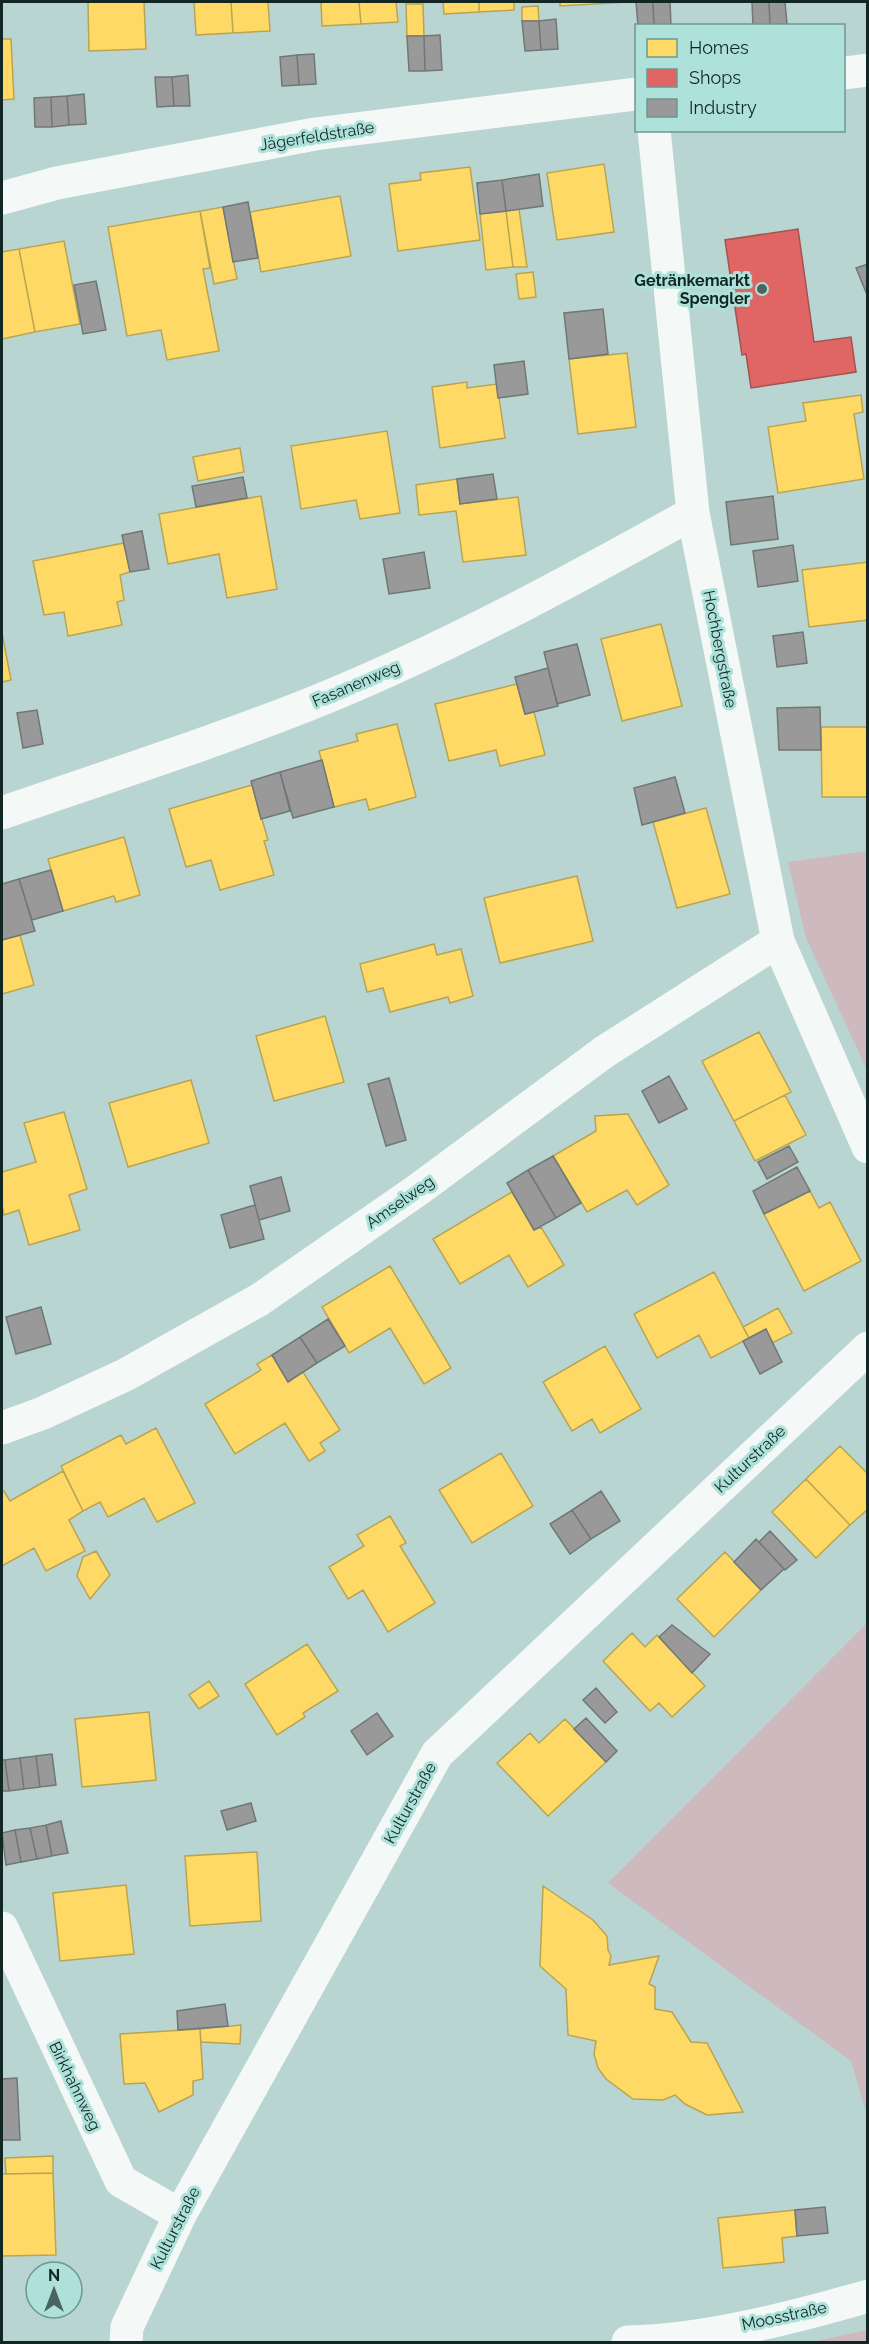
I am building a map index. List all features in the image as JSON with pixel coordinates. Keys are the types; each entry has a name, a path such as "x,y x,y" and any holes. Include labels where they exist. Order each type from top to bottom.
{"street":[{"path":"845,73 867,70"},
{"name":"Jägerfeldstraße","path":"2,198 57,183 315,134 635,94"},
{"name":"Hochbergstraße","path":"654,132 693,513 778,941 867,1147"},
{"name":"Fasanenweg","path":"2,813 314,702 422,656 545,595 693,513"},
{"name":"Amselweg","path":"2,1428 43,1413 125,1376 259,1300 419,1189 604,1052 778,941"},
{"name":"Kulturstraße","path":"126,2343 127,2327 180,2215 437,1754 867,1348"},
{"name":"Birkhahnweg","path":"2,1929 121,2181 180,2215"},
{"name":"Moosstraße","path":"628,2343 656,2342 803,2315 867,2295"}],"shaded area":[{"path":"868,851 867,1070 806,938 788,862"},
{"path":"867,1623 867,2115 851,2061 608,1883"},
{"path":"867,2330 867,2342 812,2342"}],"building: Homes":[{"path":"88,2 144,2 146,49 89,51"},
{"path":"194,2 231,2 233,33 196,35"},
{"path":"231,2 268,2 270,31 233,33"},
{"path":"321,2 359,2 361,24 322,26"},
{"path":"359,2 396,2 398,22 361,24"},
{"path":"443,2 479,2 479,12 444,14"},
{"path":"479,2 514,2 514,10 479,12"},
{"path":"560,2 594,2 594,4 560,6"},
{"path":"594,2 629,2 594,4"},
{"path":"406,4 423,4 424,36 407,36"},
{"path":"538,6 539,21 522,21 522,7"},
{"path":"2,39 11,39 14,99 2,100"},
{"path":"604,164 614,232 557,240 547,173"},
{"path":"470,167 480,240 398,251 389,184 421,180 420,173"},
{"path":"340,196 351,256 261,272 250,212"},
{"path":"223,207 237,279 214,284 200,211"},
{"path":"519,209 527,267 513,267 506,211"},
{"path":"200,211 210,268 203,269 219,351 167,360 161,330 127,336 108,227"},
{"path":"506,211 513,267 486,270 480,214"},
{"path":"64,241 80,324 35,332 19,249"},
{"path":"19,249 35,332 2,339 2,252"},
{"path":"533,272 536,297 519,299 516,274"},
{"path":"627,353 636,427 578,434 569,359"},
{"path":"467,382 467,388 497,384 505,438 440,448 432,387"},
{"path":"861,395 863,412 854,414 864,479 778,493 768,427 806,421 803,403"},
{"path":"387,431 400,513 360,519 356,500 301,509 291,446"},
{"path":"240,448 244,472 198,481 193,457"},
{"path":"457,479 460,504 518,497 526,555 463,562 456,511 419,515 416,485"},
{"path":"261,496 277,589 227,598 219,554 168,564 159,514"},
{"path":"124,543 130,572 120,575 124,600 117,602 122,625 68,636 64,612 44,615 33,561"},
{"path":"868,562 868,620 809,627 802,570"},
{"path":"661,624 682,706 622,721 601,639"},
{"path":"2,633 11,680 2,682"},
{"path":"517,684 525,714 534,712 545,755 500,766 496,750 449,761 435,704"},
{"path":"397,724 416,797 369,810 366,799 334,807 319,751 358,741 356,734"},
{"path":"821,727 868,727 868,797 822,797"},
{"path":"252,785 268,840 264,841 274,875 220,890 211,860 186,867 169,809"},
{"path":"706,808 730,894 677,908 653,822"},
{"path":"124,837 140,895 116,902 114,896 63,911 48,859"},
{"path":"577,876 593,941 500,963 484,898"},
{"path":"20,935 34,985 2,994 2,940"},
{"path":"434,944 437,955 461,949 473,996 450,1003 448,997 390,1012 383,988 367,992 360,964"},
{"path":"325,1016 344,1082 274,1101 256,1036"},
{"path":"759,1032 791,1092 734,1121 702,1061"},
{"path":"191,1080 209,1143 128,1167 109,1103"},
{"path":"785,1095 806,1135 755,1161 734,1121"},
{"path":"64,1112 87,1189 69,1195 80,1230 29,1245 19,1210 4,1215 2,1172 36,1162 24,1123"},
{"path":"628,1114 669,1185 637,1205 627,1190 587,1212 553,1156 596,1131 595,1116"},
{"path":"810,1191 819,1208 830,1202 861,1261 804,1291 764,1214"},
{"path":"512,1192 534,1230 541,1227 564,1265 528,1287 509,1255 460,1284 433,1239"},
{"path":"390,1266 451,1368 424,1384 390,1328 349,1353 322,1307"},
{"path":"714,1272 749,1338 711,1358 699,1335 657,1358 634,1314"},
{"path":"778,1308 792,1333 772,1343 766,1329 749,1338 743,1327"},
{"path":"605,1346 641,1409 600,1433 592,1419 572,1431 543,1382"},
{"path":"272,1355 288,1382 303,1372 340,1430 320,1443 325,1451 309,1461 285,1423 235,1454 205,1404 261,1370 257,1364"},
{"path":"156,1428 195,1503 157,1522 144,1498 108,1517 100,1502 83,1511 61,1466 121,1435 126,1444"},
{"path":"840,1446 868,1474 868,1509 850,1525 806,1479"},
{"path":"501,1453 533,1506 472,1543 439,1490"},
{"path":"63,1471 83,1511 69,1520 85,1551 46,1571 34,1548 2,1566 2,1492 4,1491 10,1501"},
{"path":"806,1479 850,1525 816,1558 772,1512"},
{"path":"390,1516 406,1543 400,1546 435,1603 388,1632 363,1590 348,1599 329,1567 364,1546 357,1535"},
{"path":"96,1551 110,1575 90,1599 77,1576 83,1557"},
{"path":"725,1552 761,1590 714,1637 677,1599"},
{"path":"632,1633 645,1647 657,1635 705,1686 672,1717 659,1703 650,1711 603,1661"},
{"path":"307,1644 338,1691 303,1713 305,1717 277,1735 245,1684"},
{"path":"209,1681 219,1696 199,1709 189,1695"},
{"path":"149,1712 156,1780 82,1787 75,1719"},
{"path":"565,1719 606,1762 548,1816 497,1763 530,1733 539,1743"},
{"path":"257,1852 261,1921 190,1926 185,1856"},
{"path":"126,1885 134,1954 60,1961 53,1893"},
{"path":"543,1886 593,1920 607,1936 611,1956 609,1965 659,1956 649,1984 655,1987 655,2009 672,2012 691,2042 707,2043 743,2112 707,2115 685,2104 675,2095 663,2100 633,2099 606,2079 598,2068 594,2054 596,2041 568,2035 566,1989 540,1966"},
{"path":"241,2025 240,2044 201,2042 200,2029"},
{"path":"200,2029 203,2079 193,2081 193,2095 159,2112 145,2083 124,2084 120,2034"},
{"path":"53,2156 53,2173 6,2174 5,2158"},
{"path":"53,2173 56,2255 2,2256 2,2174"},
{"path":"795,2210 797,2236 782,2238 784,2262 723,2268 718,2218"}],"building: Shops":[{"path":"798,229 814,342 851,337 856,372 751,388 746,354 742,355 725,240"}],"building: Industry":[{"path":"636,2 653,2 654,24 638,24"},
{"path":"653,2 670,2 671,24 654,24"},
{"path":"752,2 769,2 770,24 753,24"},
{"path":"769,2 785,2 787,24 770,24"},
{"path":"556,19 558,49 541,50 539,21"},
{"path":"522,21 539,21 541,50 525,51"},
{"path":"440,35 442,70 425,71 424,36"},
{"path":"407,36 424,36 425,71 409,71"},
{"path":"314,54 316,84 299,85 297,55"},
{"path":"297,55 299,85 282,86 280,57"},
{"path":"188,75 190,106 174,106 172,77"},
{"path":"155,77 172,77 174,106 157,107"},
{"path":"84,94 86,124 69,125 67,96"},
{"path":"67,96 69,125 52,127 51,97"},
{"path":"51,97 52,127 35,127 34,98"},
{"path":"539,174 543,206 506,211 502,180"},
{"path":"502,180 506,211 480,214 477,183"},
{"path":"248,202 258,258 233,262 223,207"},
{"path":"868,264 868,297 856,268"},
{"path":"96,281 106,330 83,334 74,285"},
{"path":"603,309 608,354 569,359 564,313"},
{"path":"524,361 528,394 498,398 494,365"},
{"path":"493,474 497,499 460,504 457,479"},
{"path":"243,477 247,498 196,507 192,486"},
{"path":"773,496 778,539 731,545 726,502"},
{"path":"142,531 149,569 130,572 122,535"},
{"path":"793,545 798,581 758,587 753,551"},
{"path":"424,552 430,588 389,594 383,559"},
{"path":"803,632 807,663 777,667 773,636"},
{"path":"577,644 590,695 557,704 544,652"},
{"path":"548,668 558,706 525,714 515,677"},
{"path":"820,707 821,750 779,750 777,708"},
{"path":"37,710 43,744 23,748 17,713"},
{"path":"322,760 334,807 293,818 280,772"},
{"path":"280,772 290,811 261,819 251,781"},
{"path":"675,777 685,813 642,825 634,788"},
{"path":"51,870 63,911 32,920 19,879"},
{"path":"19,879 35,931 2,940 2,884"},
{"path":"669,1076 687,1109 659,1123 642,1091"},
{"path":"389,1078 406,1140 386,1146 368,1084"},
{"path":"789,1146 798,1162 767,1179 758,1162"},
{"path":"553,1156 581,1203 556,1218 528,1170"},
{"path":"797,1167 810,1191 764,1214 753,1191"},
{"path":"528,1170 556,1218 534,1230 507,1183"},
{"path":"281,1177 290,1211 259,1220 250,1186"},
{"path":"255,1205 264,1239 230,1248 221,1215"},
{"path":"41,1307 51,1344 16,1354 6,1317"},
{"path":"328,1319 345,1346 317,1363 300,1337"},
{"path":"766,1329 782,1362 760,1374 743,1341"},
{"path":"300,1337 317,1363 288,1382 272,1355"},
{"path":"601,1491 620,1521 591,1539 572,1510"},
{"path":"572,1510 591,1539 570,1554 550,1524"},
{"path":"770,1531 797,1560 785,1570 759,1542"},
{"path":"756,1539 784,1569 761,1590 734,1562"},
{"path":"672,1625 710,1654 692,1673 659,1637"},
{"path":"596,1688 617,1712 605,1723 583,1700"},
{"path":"377,1713 393,1736 367,1755 351,1731"},
{"path":"586,1718 617,1751 606,1762 574,1729"},
{"path":"52,1754 56,1785 40,1787 36,1756"},
{"path":"36,1756 40,1787 24,1789 20,1758"},
{"path":"20,1758 24,1789 9,1791 5,1760"},
{"path":"2,1760 5,1760 9,1791 2,1791"},
{"path":"251,1803 256,1821 227,1830 221,1811"},
{"path":"61,1821 68,1853 52,1856 46,1825"},
{"path":"46,1825 52,1856 37,1859 30,1828"},
{"path":"30,1828 37,1859 21,1862 15,1830"},
{"path":"15,1830 21,1862 6,1865 2,1833"},
{"path":"225,2004 228,2026 178,2030 177,2011"},
{"path":"17,2078 20,2140 2,2140 2,2079"},
{"path":"825,2207 828,2233 797,2236 795,2210"}],"place":[{"name":"Getränkemarkt Spengler","path":"762,289"}]}
